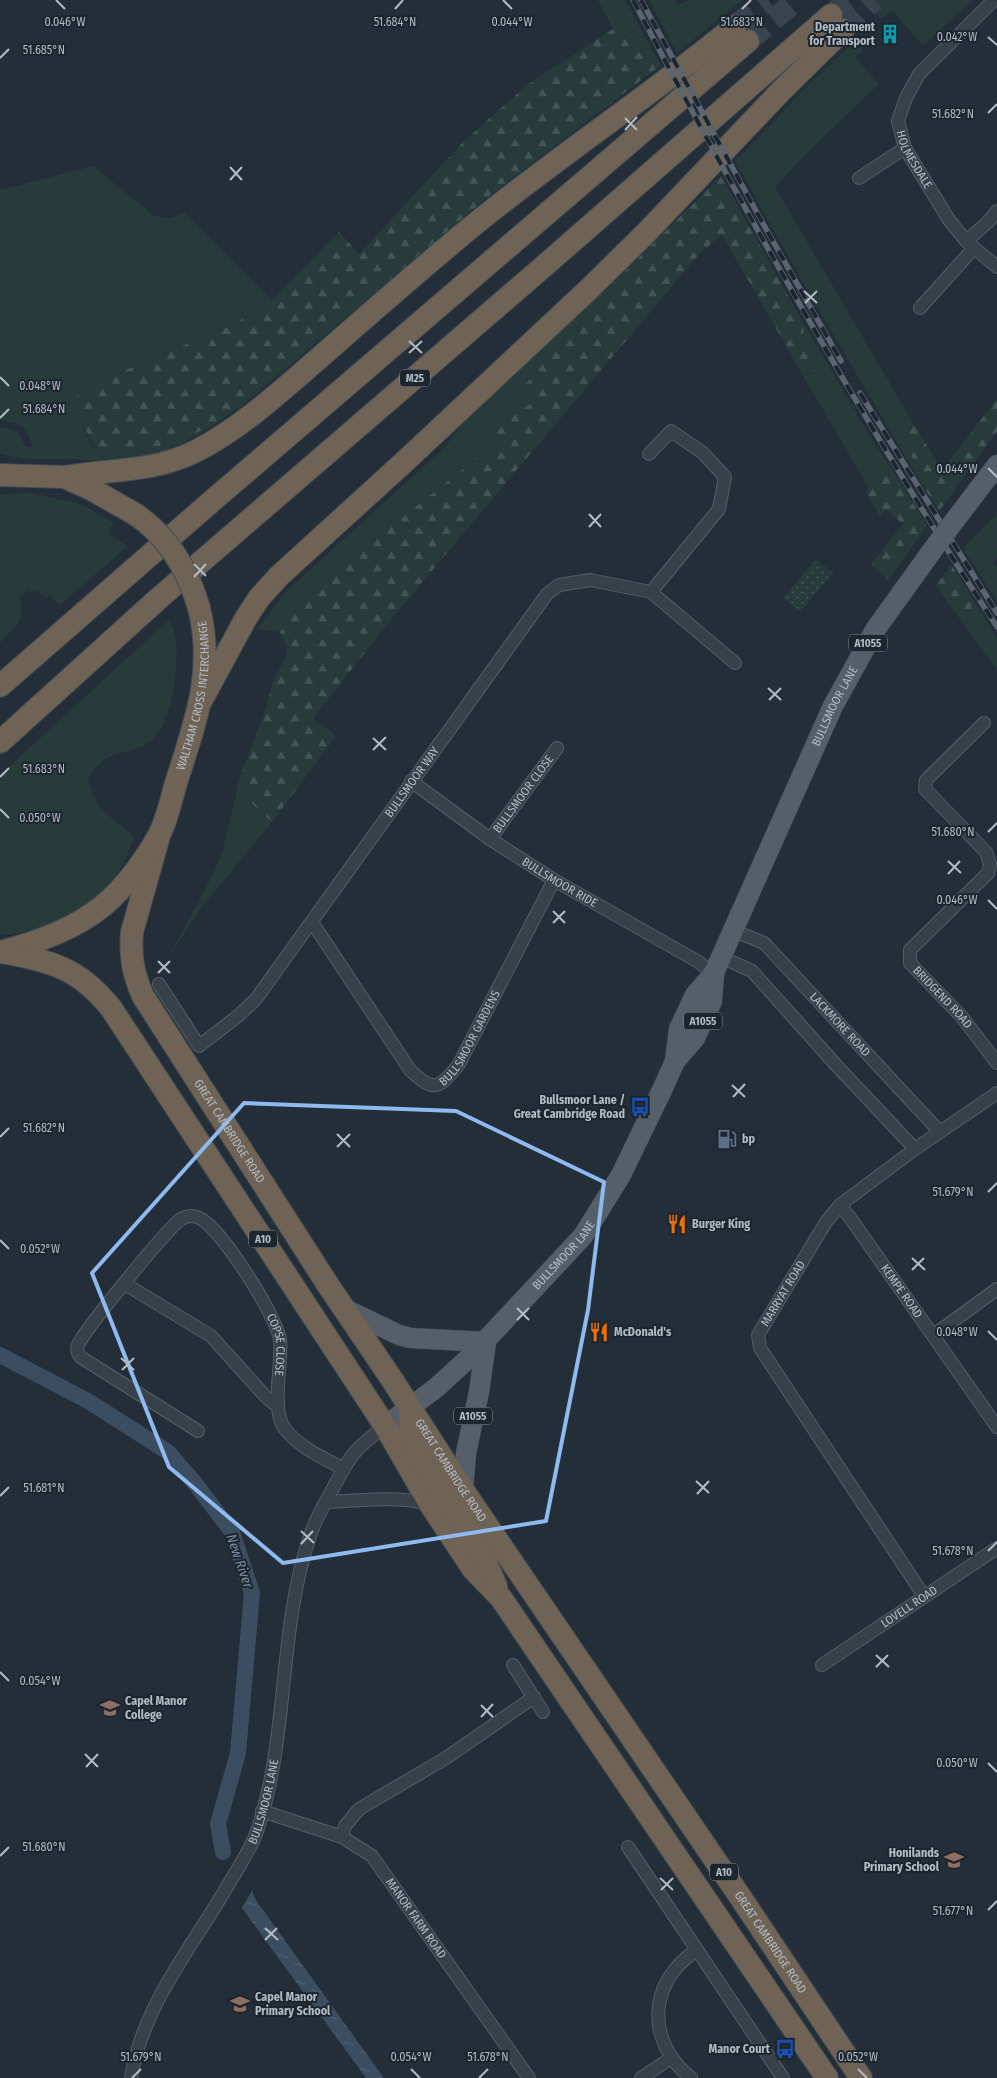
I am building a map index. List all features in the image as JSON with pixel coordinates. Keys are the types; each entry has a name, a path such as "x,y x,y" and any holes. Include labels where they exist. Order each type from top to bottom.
{"highway":[{"name":"M25","path":"0,742 158,599 592,225 837,22 780,91 674,204 594,284 279,576 259,598 246,618 201,701"},
{"path":"0,686 742,33 698,56 519,188 292,382 228,431 197,450 171,462 143,469 64,478"},
{"name":"WALTHAM CROSS INTERCHANGE","path":"0,952 66,930 103,906 132,876 159,836 201,701 206,658 199,608 191,582 181,563 163,538 135,514 99,493 64,478 1,474"},
{"name":"GREAT CAMBRIDGE ROAD","path":"159,836 132,932 131,958 137,983 152,1012 463,1490 741,1898 861,2078"},
{"name":"A10","path":"0,952 61,965 86,981 101,996 385,1426 430,1504 472,1569 501,1598 827,2078"},
{"path":"293,1230 318,1288 378,1382 383,1398 385,1426"},
{"path":"410,1407 411,1440 414,1448 483,1555 501,1598"}],"main road":[{"name":"BULLSMOOR LANE","path":"385,1426 436,1388 486,1342 556,1268 597,1216 628,1162 675,1061 679,1030 695,995 718,965 833,706 853,668 875,630 997,465"},
{"path":"345,1309 399,1335 411,1338 486,1342"},
{"name":"A1055","path":"463,1490 466,1453 479,1392 486,1342"}],"street":[{"name":"HOLMESDALE","path":"994,0 919,74 906,98 898,121 905,148 949,220 970,244 997,267"},
{"path":"859,178 905,148"},
{"path":"920,308 997,211"},
{"path":"649,454 671,431 703,453 725,477 719,508 651,592"},
{"name":"BULLSMOOR WAY","path":"159,984 199,1046 238,1016 256,999 547,594 559,585 590,580 651,592 735,663"},
{"name":"BRIDGEND ROAD","path":"984,723 926,780 925,789 930,797 986,852 993,870 910,950 910,963 962,1017 997,1063"},
{"name":"BULLSMOOR CLOSE","path":"490,839 557,748"},
{"name":"BULLSMOOR RIDE","path":"411,781 490,839 554,880 697,961 718,965"},
{"name":"BULLSMOOR GARDENS","path":"312,922 410,1070 424,1084 434,1086 445,1081 459,1064 554,880"},
{"name":"LACKMORE ROAD","path":"732,930 764,943 940,1132"},
{"path":"718,965 752,971 836,1065 916,1149"},
{"name":"MARRYAT ROAD","path":"924,1596 760,1348 758,1334 826,1222 840,1205 997,1093"},
{"name":"KEMPE ROAD","path":"840,1205 934,1335 997,1427"},
{"name":"COPSE CLOSE","path":"125,1284 211,1336 265,1396 272,1403 278,1404 280,1350 276,1323 238,1262 206,1222 196,1217 181,1220 160,1240 82,1338 78,1346 78,1356 198,1432"},
{"path":"934,1335 997,1289"},
{"path":"278,1404 281,1420 285,1428 311,1452 344,1469"},
{"name":"BULLSMOOR LANE","path":"131,2078 136,2055 156,2003 178,1964 226,1889 256,1834 276,1742 288,1634 298,1578 311,1532 344,1469 358,1448 385,1426"},
{"path":"326,1502 390,1497 408,1498 430,1504"},
{"name":"LOVELL ROAD","path":"822,1665 997,1548"},
{"path":"513,1665 543,1712"},
{"path":"342,1837 345,1826 359,1809 446,1758 534,1697"},
{"name":"MANOR FARM ROAD","path":"262,1811 342,1837 372,1856 529,2078"},
{"path":"628,1847 779,2077"},
{"path":"691,2078 671,2058 660,2034 658,2014 662,1992 673,1970 686,1957 697,1950"},
{"path":"640,2078 671,2058"}],"highlighted area":[{"path":"244,1103 456,1111 604,1182 588,1310 546,1521 283,1563 169,1467 92,1273"}],"green space":[{"path":"598,0 625,0 654,53 648,55 633,33 617,22 611,25"},
{"path":"649,0 675,0 679,5 689,0 743,0 677,53"},
{"path":"864,0 973,0 923,46 892,10 881,19"},
{"path":"617,22 631,32 648,55 654,53 661,65 479,204 244,404 207,427 183,439 152,447 98,453 80,420 75,398 83,388 236,323 272,300 339,232 359,254 464,141 527,85 613,29 611,25"},
{"path":"854,42 862,50 855,57 879,84 811,149 775,187 913,423 906,435 912,457 920,469 917,476 811,297 735,161 809,84"},
{"path":"93,166 154,216 171,218 184,212 272,300 236,323 83,388 81,416 84,429 92,444 98,453 183,439 218,421 244,404 208,429 182,443 155,454 131,460 40,459 0,454 0,427 17,432 22,438 25,447 33,447 26,430 19,424 0,420 0,190"},
{"path":"721,176 803,322 804,340 817,377 810,387 722,235 700,253 398,611 313,718 336,736 272,822 249,801 241,790 240,777 263,717 274,679 286,657 287,647 280,632 296,610 343,565 494,444 494,430 535,400 523,387 538,371 532,357 609,287"},
{"path":"803,322 875,445 903,486 883,469 868,487 810,387 817,377 804,340"},
{"path":"532,357 538,371 536,400 494,430 494,444 343,565 296,610 280,632 257,629 286,591 443,449 468,417"},
{"path":"997,399 997,431 939,511 917,476 920,469 912,457 906,435 913,423 942,470"},
{"path":"883,469 903,486 927,526 888,580 871,564 903,524 886,510 880,517 866,492"},
{"path":"31,493 81,504 114,523 108,534 128,546 60,605 50,595 46,598 37,590 32,594 27,590 19,598 21,612 18,623 0,643 0,494"},
{"path":"997,514 997,557 993,563 997,566 997,601 963,548"},
{"path":"816,559 833,573 800,612 783,598"},
{"path":"951,564 975,602 963,623 936,586"},
{"path":"975,602 997,638 997,670 963,623"},
{"path":"170,619 176,639 176,667 172,698 162,727 147,744 113,755 100,763 88,780 96,801 101,808 134,837 123,863 108,886 82,909 34,930 0,935 0,775"},
{"path":"240,777 246,797 272,822 198,912 165,964 222,854"}],"water":[{"path":"252,1890 255,1899 384,2078 366,2078 242,1908"}],"waterway":[{"name":"New River","path":"0,1355 88,1401 168,1452 194,1482 232,1532 252,1593 238,1753 218,1824 223,1852"}],"tunnel":[{"path":"735,26 768,0"},
{"path":"748,41 797,0"},
{"path":"831,15 849,0"},
{"path":"843,30 874,0"}],"railway":[{"path":"633,0 719,160 853,396 997,627"},
{"path":"641,0 761,220 841,361"},
{"path":"860,393 997,613"}],"place":[{"name":"Department for Transport","path":"890,34"},
{"name":"Bullsmoor Lane / Great Cambridge Road","path":"640,1107"},
{"name":"bp","path":"727,1139"},
{"name":"Burger King","path":"677,1224"},
{"name":"McDonald's","path":"599,1332"},
{"name":"Capel Manor College","path":"110,1708"},
{"name":"Honilands Primary School","path":"954,1860"},
{"name":"Capel Manor Primary School","path":"240,2004"},
{"name":"Manor Court","path":"785,2049"}]}
